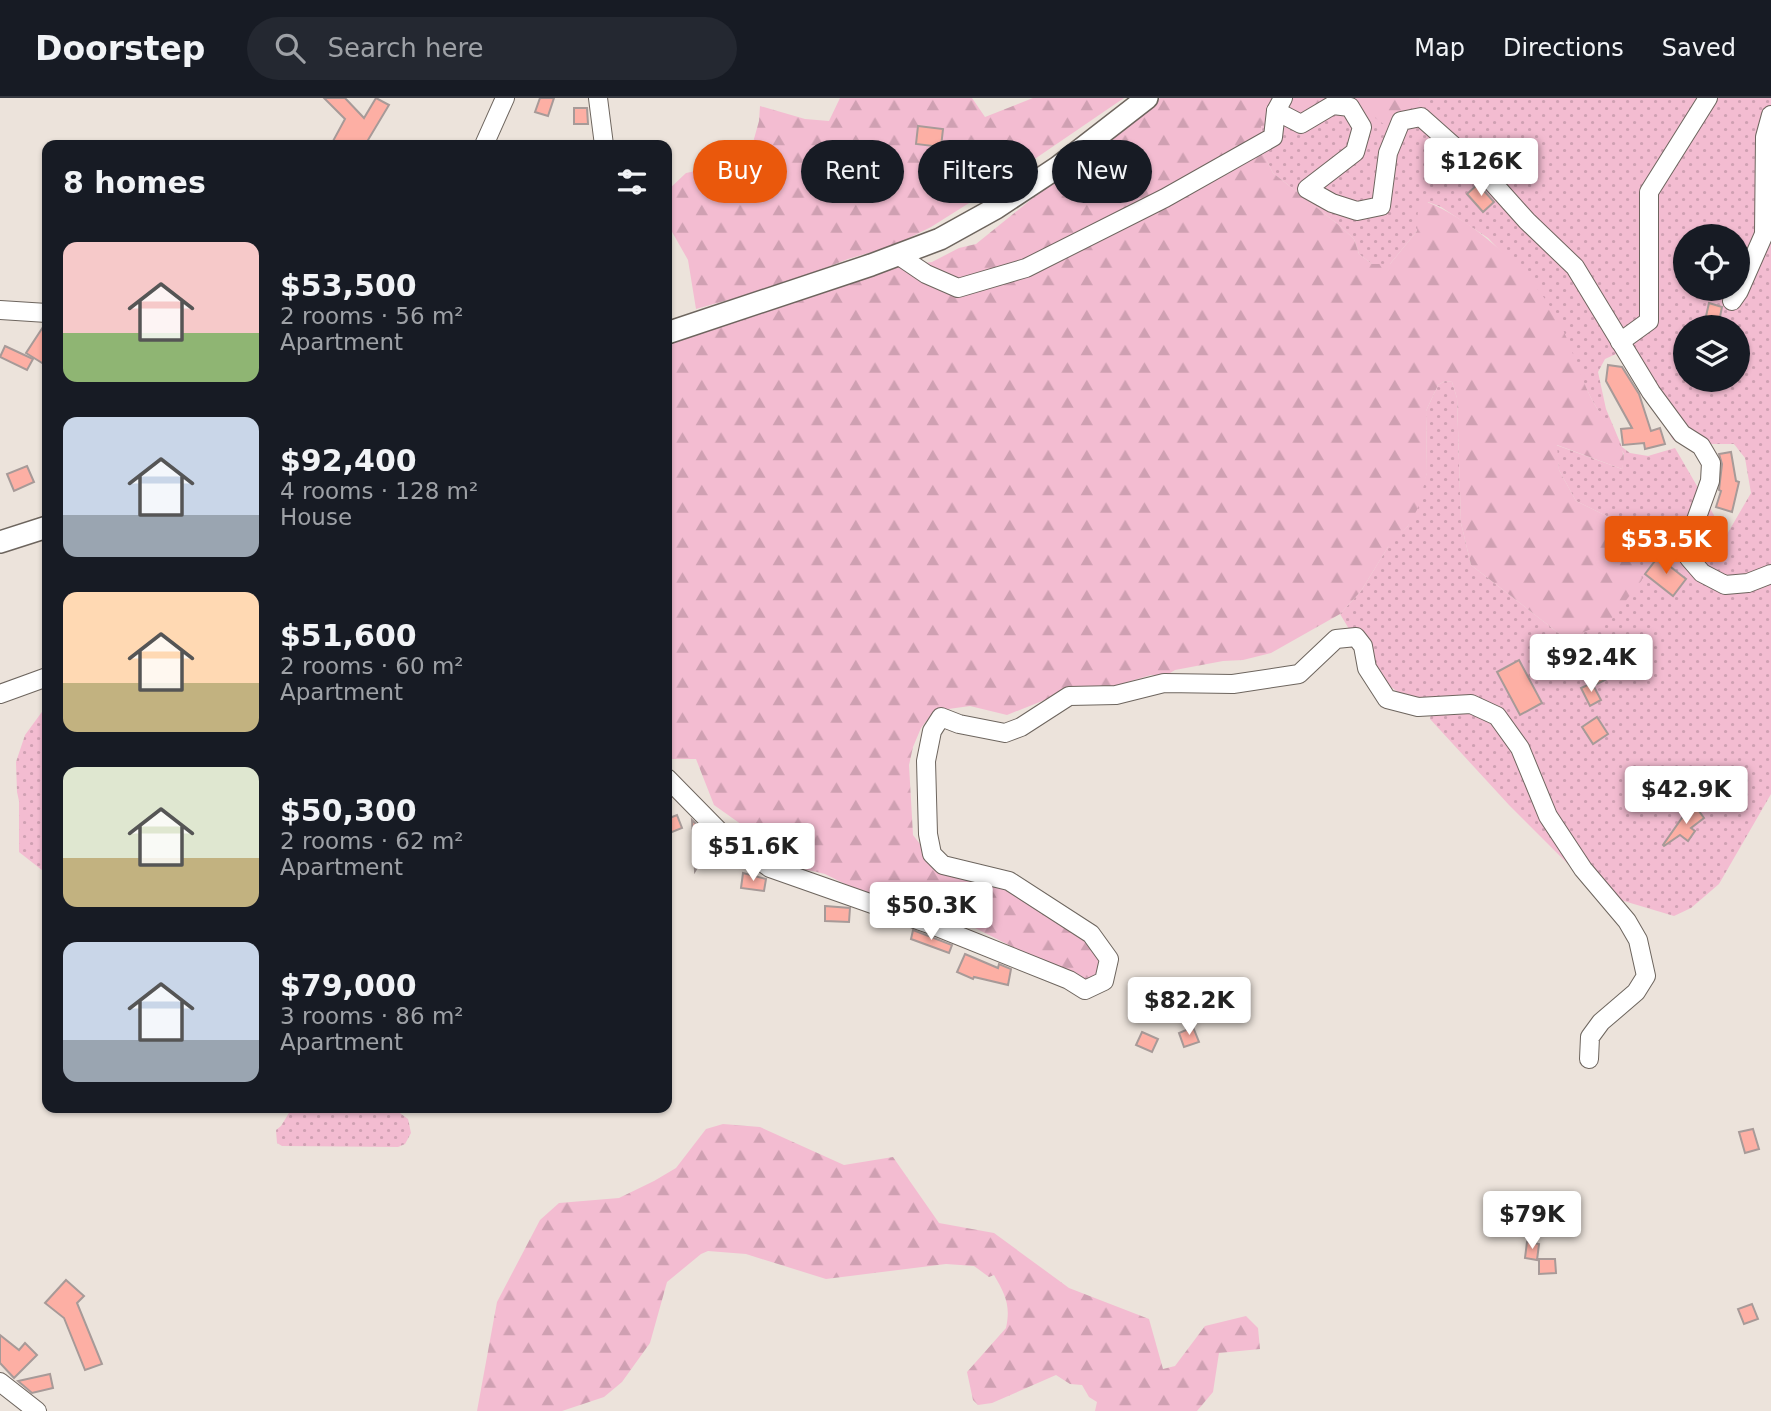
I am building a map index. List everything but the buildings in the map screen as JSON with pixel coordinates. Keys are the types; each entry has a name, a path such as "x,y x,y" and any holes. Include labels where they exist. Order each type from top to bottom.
{"main road":[{"path":"672,331 940,239 996,208 1058,167 1147,98"},
{"path":"0,542 42,529"}],"street":[{"path":"486,140 505,98"},
{"path":"598,98 603,140"},
{"path":"1620,342 1648,321 1649,192 1708,98"},
{"path":"898,255 926,274 958,288 1026,268 1165,198 1273,136 1279,105 1301,124 1333,105 1349,107 1362,127 1355,152 1307,189 1332,204 1357,211 1381,206 1388,153 1401,121 1421,117 1484,173 1527,221 1575,267 1651,392 1682,434 1701,446 1711,463 1710,481 1687,545 1689,558 1702,573 1726,585 1748,583 1771,574"},
{"path":"1750,268 1765,234 1765,137 1771,115"},
{"path":"0,310 42,313"},
{"path":"672,783 724,836 770,868 932,925 1069,980 1086,990 1104,981 1109,959 1091,934 1009,881 943,865 932,854 928,834 926,761 932,731 941,717 959,724 1006,733 1021,727 1069,696 1116,695 1164,683 1233,684 1299,674 1336,639 1356,636 1363,646 1367,668 1387,699 1418,707 1471,704 1497,716 1520,748 1548,816 1583,869 1627,921 1638,940 1646,976 1636,992 1601,1022 1590,1037 1589,1059"},
{"path":"0,694 42,679"},
{"path":"0,1382 37,1411"}],"green space":[{"path":"840,98 972,98 985,117 1033,98 1124,98 1063,140 1052,140 1052,147 1038,157 1038,140 918,140 918,203 969,203 931,227 893,246 848,259 785,284 696,309 688,260 672,232 672,186 686,173 693,172 693,203 787,203 787,140 754,140 760,106 805,119 829,121"},
{"path":"1160,98 1335,98 1295,120 1261,126 1263,153 1273,173 1340,226 1354,239 1359,254 1372,264 1390,264 1417,231 1418,208 1427,202 1483,235 1518,267 1557,318 1591,398 1624,455 1622,469 1557,445 1559,470 1576,501 1627,526 1639,553 1642,580 1609,622 1566,639 1471,565 1461,523 1457,398 1452,382 1445,381 1438,385 1426,411 1427,473 1418,508 1408,526 1388,547 1361,591 1340,614 1271,653 1243,660 1175,670 1165,676 1151,675 1114,686 1067,691 1007,715 970,706 934,711 921,728 909,765 913,835 941,871 1009,887 1096,949 1104,961 1101,978 1087,984 949,915 900,907 825,874 804,869 714,805 696,759 672,759 672,337 865,271 932,262 959,248 976,244 1027,203 1038,203 1038,194 1052,183 1052,203 1152,203 1152,140 1112,140"},
{"path":"1347,98 1420,98 1418,104 1385,125"},
{"path":"1420,98 1771,98 1771,794 1719,884 1691,908 1674,916 1597,893 1509,805 1430,719 1433,702 1403,696 1378,677 1340,614 1361,591 1391,542 1408,526 1427,473 1426,411 1438,385 1445,381 1452,382 1457,398 1461,523 1471,565 1566,639 1627,526 1576,501 1559,470 1556,445 1622,469 1624,454 1575,365 1509,260 1488,238 1441,207 1428,202 1417,231 1390,264 1372,264 1359,254 1354,239 1340,226 1273,173 1263,153 1261,125 1295,120 1322,104 1418,104","holes":["1616,354 1626,359 1673,440 1734,444 1745,458 1751,493 1726,536 1675,448 1648,456 1630,453 1622,447 1606,409 1598,372 1605,359"]},
{"path":"42,712 42,870 19,852 16,762 25,735"},
{"path":"289,1113 400,1113 408,1119 411,1133 405,1144 398,1147 282,1146 277,1143 276,1130"},
{"path":"723,1124 760,1127 844,1165 893,1157 939,1223 994,1233 1069,1288 1149,1319 1163,1369 1175,1366 1205,1326 1246,1316 1258,1328 1260,1349 1219,1353 1213,1392 1197,1411 1095,1411 1097,1402 1089,1397 1082,1385 1070,1384 1056,1375 992,1403 978,1405 973,1400 967,1372 1006,1328 1008,1313 1006,1300 994,1275 989,1277 974,1266 946,1264 826,1279 746,1254 708,1251 667,1282 650,1343 622,1382 604,1397 562,1411 477,1411 497,1302 540,1220 559,1203 619,1198 654,1181 676,1168 706,1129"}]}
